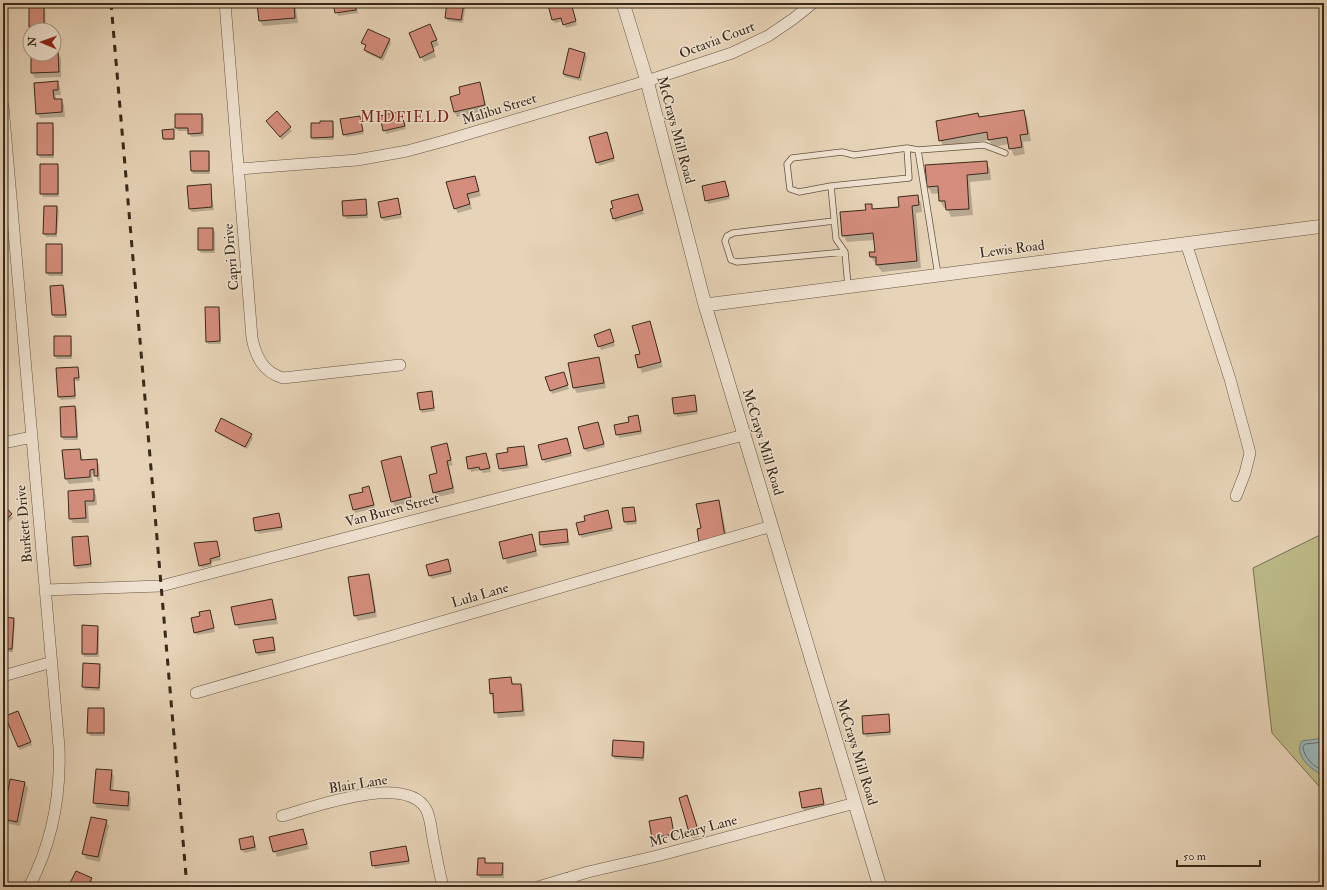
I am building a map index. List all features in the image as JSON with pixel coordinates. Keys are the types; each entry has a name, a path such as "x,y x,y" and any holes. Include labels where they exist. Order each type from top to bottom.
{"street":[{"name":"Capri Drive","path":"225,3 252,338 255,352 260,362 274,376 283,378 400,365"},
{"name":"McCrays Mill Road","path":"623,3 647,81 705,305 880,887"},
{"name":"Octavia Court","path":"647,81 732,53 756,42 794,20 813,3"},
{"name":"Malibu Street","path":"239,169 357,160 407,151 647,81"},
{"name":"Burkett Drive","path":"3,106 60,747 58,794 52,830 44,855 29,887"},
{"name":"Lewis Road","path":"705,305 1324,226"},
{"path":"1186,243 1232,386 1250,453 1246,473 1236,496"},
{"name":"Van Buren Street","path":"45,590 161,586 744,435"},
{"path":"3,443 32,437"},
{"name":"Lula Lane","path":"196,693 772,526"},
{"path":"3,676 52,662"},
{"name":"Blair Lane","path":"282,816 353,797 396,793 415,797 423,804 429,816 443,887"},
{"name":"Mc Cleary Lane","path":"538,887 571,882 657,856 855,803"}],"lane":[{"path":"907,148 910,178 831,186 799,192 790,189 787,164 792,158 842,152 854,155 907,148 918,150 984,145 1005,153"},
{"path":"918,150 938,275"},
{"path":"831,186 836,239 845,252 848,286"},
{"path":"834,221 732,233 727,236 725,241 731,260 736,262 845,252"}],"shaded area":[{"path":"1324,533 1324,792 1272,733 1253,568"}],"water":[{"path":"1324,738 1324,776 1305,762 1300,752 1300,747 1302,741"}],"building":[{"path":"257,3 294,3 295,18 259,21"},
{"path":"333,3 355,3 356,10 335,13"},
{"path":"447,3 464,3 461,20 445,18"},
{"path":"555,3 571,3 576,21 563,25 561,18 552,20 548,5"},
{"path":"29,4 44,4 44,22 29,22"},
{"path":"430,24 437,40 431,42 434,51 420,58 409,33"},
{"path":"368,29 390,39 381,58 364,50 366,45 361,43"},
{"path":"569,48 585,53 579,78 563,74"},
{"path":"31,62 58,62 59,72 31,73"},
{"path":"58,81 58,90 53,90 54,99 62,99 62,112 36,114 34,83"},
{"path":"480,82 485,105 454,112 450,97 460,94 459,87"},
{"path":"1024,110 1028,134 1020,135 1022,147 1009,149 1007,137 988,140 987,132 939,141 936,121 978,113 979,117"},
{"path":"277,111 291,127 280,137 266,121"},
{"path":"401,111 405,126 383,131 380,116"},
{"path":"175,114 202,114 202,133 188,134 188,128 175,128"},
{"path":"360,116 363,131 343,135 340,119"},
{"path":"320,121 333,121 333,137 311,138 311,123 320,123"},
{"path":"37,123 53,123 53,155 37,155"},
{"path":"174,129 174,139 163,139 162,130"},
{"path":"607,132 614,158 596,163 589,137"},
{"path":"190,151 209,151 209,171 191,171"},
{"path":"987,161 988,173 967,175 969,209 946,210 945,201 939,201 938,186 927,187 925,165"},
{"path":"40,164 58,164 58,194 40,194"},
{"path":"475,176 479,191 467,194 470,204 454,209 446,182"},
{"path":"725,181 729,196 705,201 702,186"},
{"path":"211,184 212,207 189,209 187,186"},
{"path":"638,194 643,210 613,219 610,209 613,208 611,201"},
{"path":"918,195 919,205 912,206 917,261 876,265 876,257 870,257 869,252 875,252 873,233 842,236 840,212 866,210 865,204 872,204 872,209 899,207 898,197"},
{"path":"398,198 401,214 381,218 378,202"},
{"path":"366,199 367,215 343,216 342,201"},
{"path":"44,206 57,206 56,234 43,234"},
{"path":"198,228 213,228 213,250 198,250"},
{"path":"46,244 62,244 62,273 46,273"},
{"path":"63,285 66,315 52,315 50,286"},
{"path":"205,307 219,307 220,341 206,342"},
{"path":"650,321 661,362 638,368 635,355 640,354 632,326"},
{"path":"610,329 614,342 598,347 594,335"},
{"path":"54,336 71,336 71,356 54,356"},
{"path":"599,357 604,383 573,388 568,363"},
{"path":"78,367 79,378 74,378 75,396 58,397 56,368"},
{"path":"564,372 568,385 550,391 545,377"},
{"path":"432,391 434,408 420,410 417,393"},
{"path":"695,395 697,411 674,414 672,398"},
{"path":"75,406 77,437 61,437 60,407"},
{"path":"638,415 641,431 616,435 614,425 629,422 628,417"},
{"path":"221,418 252,434 245,447 215,431"},
{"path":"598,422 604,444 584,449 578,427"},
{"path":"567,438 571,453 542,460 538,445"},
{"path":"447,443 451,460 447,461 453,488 433,493 429,475 437,473 431,447"},
{"path":"524,446 527,465 499,469 496,454 508,452 507,448"},
{"path":"80,449 81,460 97,459 98,476 94,476 94,469 90,470 90,477 65,479 62,450"},
{"path":"486,453 490,468 480,470 479,467 468,469 466,457"},
{"path":"401,456 411,497 391,502 381,461"},
{"path":"369,486 374,505 353,510 349,495 363,492 362,488"},
{"path":"94,489 94,501 85,501 86,518 69,519 68,491"},
{"path":"719,500 725,537 699,542 697,529 701,528 696,504"},
{"path":"3,504 12,514 3,522"},
{"path":"634,507 636,521 624,522 622,508"},
{"path":"608,510 612,528 579,535 576,523 585,521 584,516"},
{"path":"279,513 282,527 255,531 253,518"},
{"path":"567,529 568,542 540,545 539,532"},
{"path":"532,534 536,551 503,559 499,542"},
{"path":"88,536 91,564 74,566 72,537"},
{"path":"217,541 220,556 210,559 211,563 199,566 194,543"},
{"path":"3,555 7,555 7,581 3,581"},
{"path":"448,559 451,571 429,576 426,565"},
{"path":"369,574 375,612 354,616 348,577"},
{"path":"272,599 276,619 235,625 231,607"},
{"path":"210,610 214,628 194,633 191,618 200,616 199,612"},
{"path":"3,617 14,618 12,649 3,649"},
{"path":"82,625 98,626 97,654 82,654"},
{"path":"273,637 275,650 256,653 253,640"},
{"path":"83,663 100,664 99,688 82,687"},
{"path":"511,677 512,684 521,684 523,711 494,713 493,693 490,694 489,679"},
{"path":"88,708 104,708 104,733 87,733"},
{"path":"18,711 31,742 18,747 5,716"},
{"path":"889,714 890,732 863,734 862,716"},
{"path":"613,740 644,742 643,758 612,756"},
{"path":"96,769 112,770 110,790 129,792 128,806 93,803"},
{"path":"10,779 25,782 17,822 3,819 3,790 8,791"},
{"path":"821,788 824,804 802,808 799,792"},
{"path":"687,795 699,833 690,836 679,798"},
{"path":"91,817 107,820 98,857 82,854"},
{"path":"671,817 674,834 652,838 649,821"},
{"path":"303,829 307,844 273,852 269,837"},
{"path":"253,836 255,847 241,850 239,839"},
{"path":"406,846 409,861 372,866 370,852"},
{"path":"478,858 485,858 485,863 503,863 502,875 477,875"},
{"path":"76,871 92,878 87,887 68,887"}],"railway":[{"path":"111,3 187,887"}],"district":[{"name":"MIDFIELD","path":"405,117"}]}
